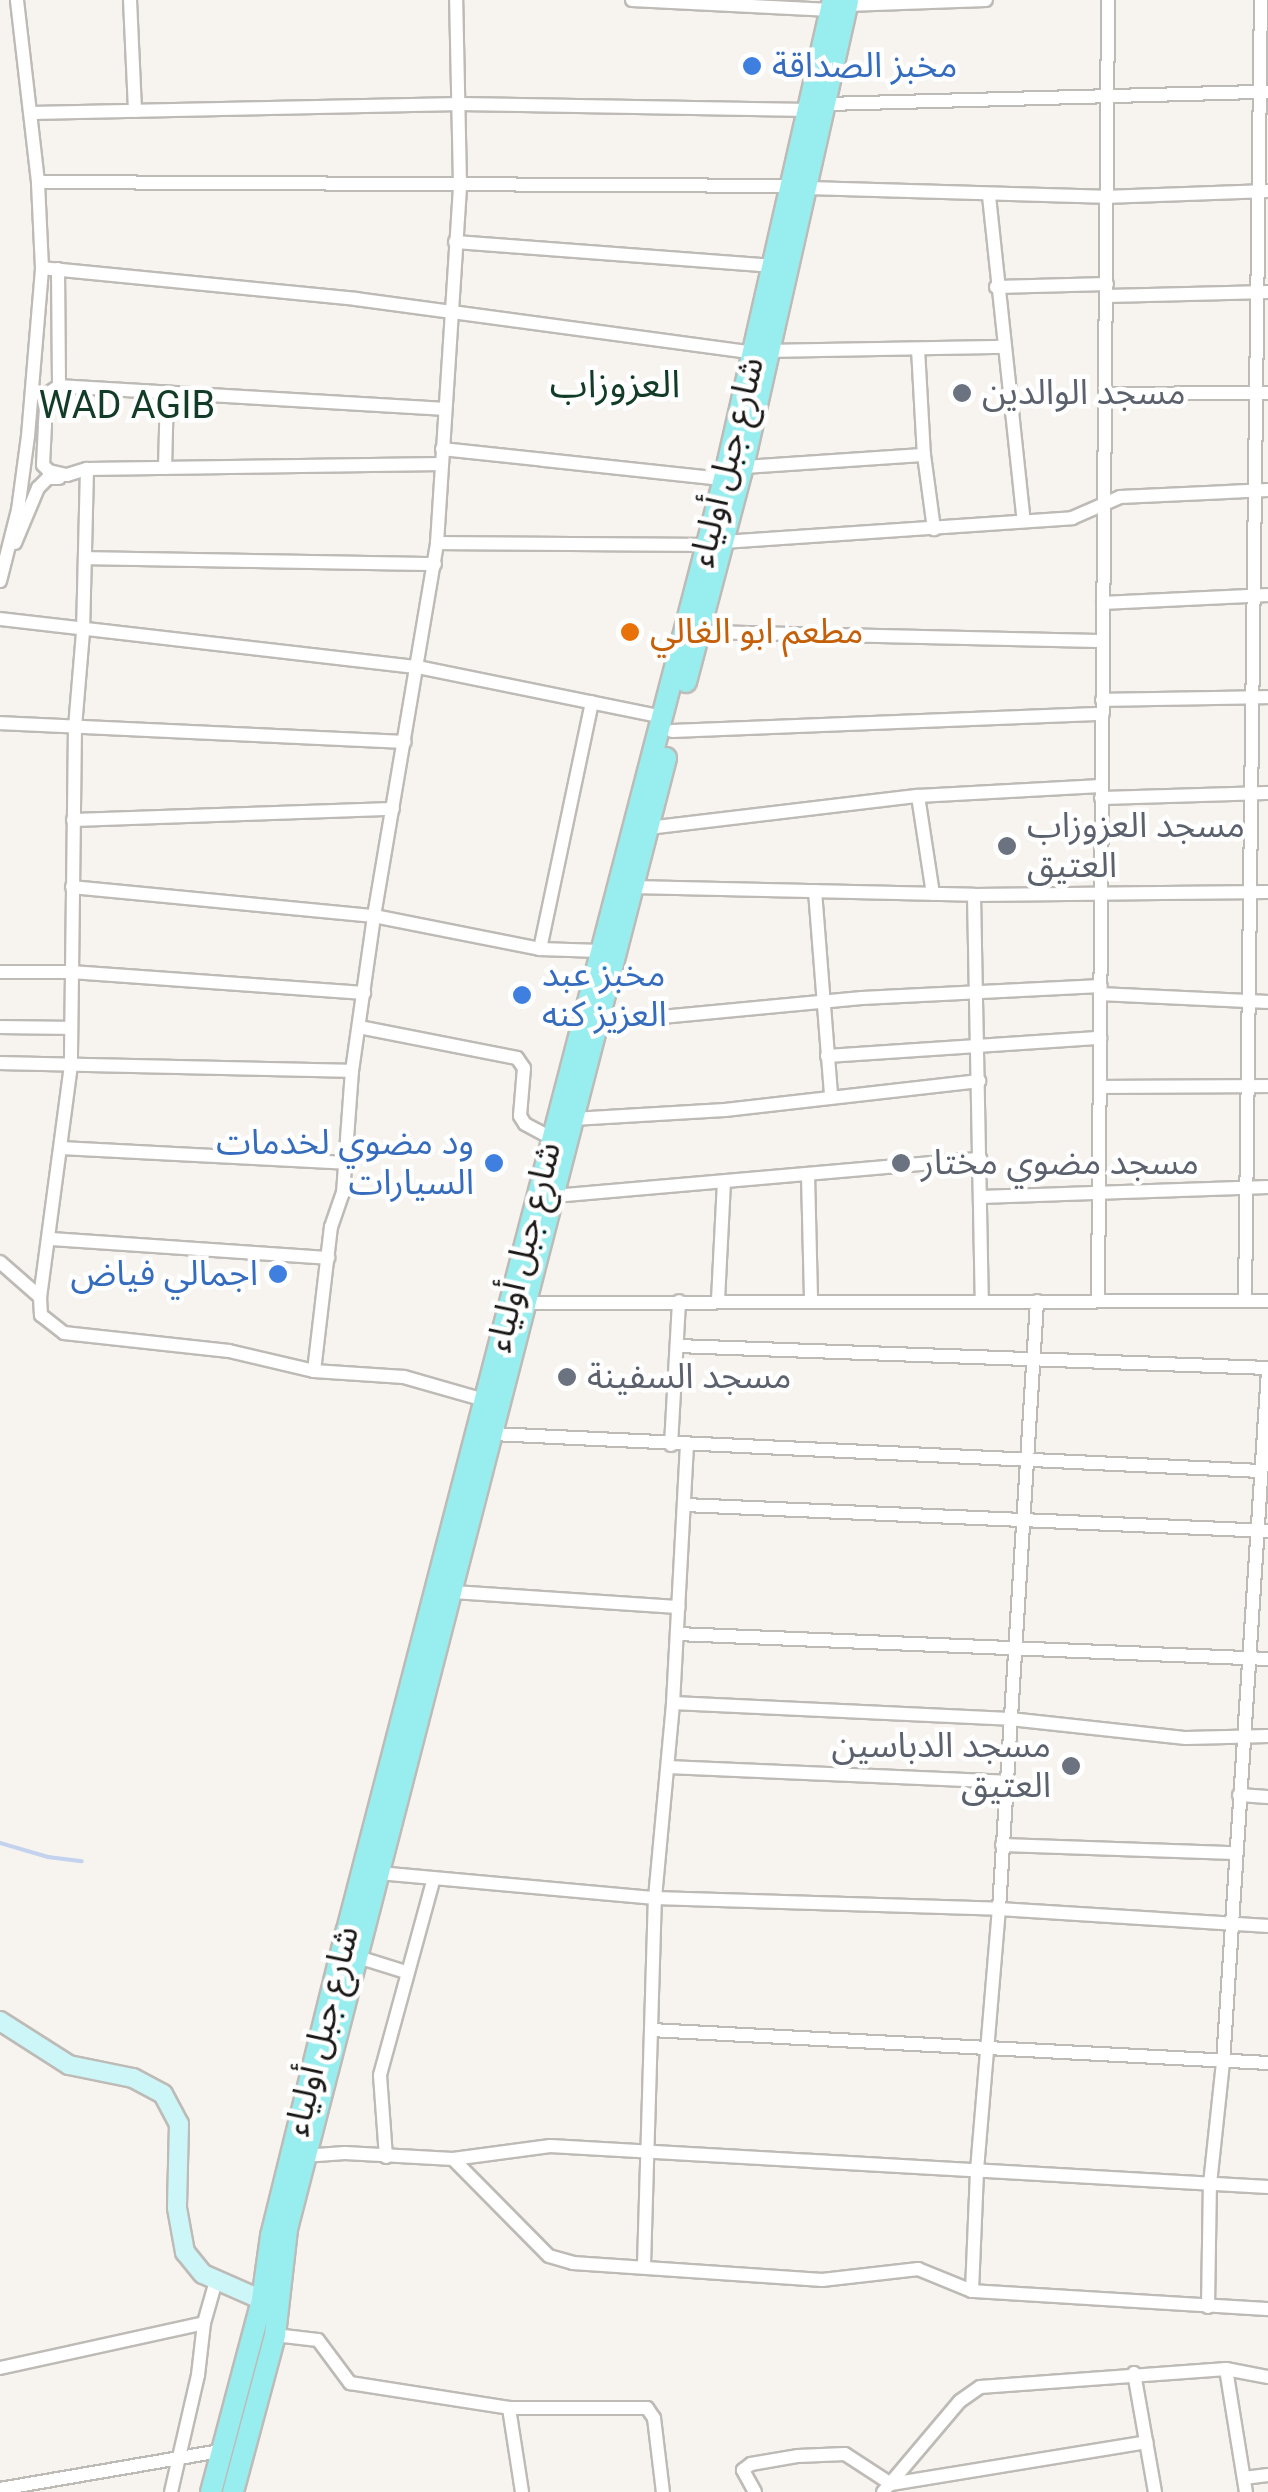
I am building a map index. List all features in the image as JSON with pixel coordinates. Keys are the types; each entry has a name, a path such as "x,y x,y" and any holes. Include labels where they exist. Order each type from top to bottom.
{"main road":[{"name":"شارع جبل أولياء","path":"668,724 699,632 724,479 762,352 840,4"},
{"name":"شارع جبل أولياء","path":"234,2492 275,2335 298,2156 600,951 649,796 715,544 743,467 775,266 800,188"},
{"name":"شارع جبل أولياء","path":"211,2492 262,2300 271,2236 358,1957 648,828 649,796"}],"street":[{"path":"0,581 28,436 42,268 38,182 17,0"},
{"path":"130,0 134,111"},
{"path":"314,1371 345,1163 352,1071 374,916 435,564 460,184 456,0"},
{"path":"632,0 840,4 986,0"},
{"path":"1098,1302 1108,0"},
{"path":"1245,1301 1252,490 1262,394 1264,92 1260,0"},
{"path":"31,113 460,104 818,107 1264,92"},
{"path":"38,182 800,188 1104,197 1262,191"},
{"path":"989,196 1002,347 1024,521"},
{"path":"456,242 775,266"},
{"path":"42,268 356,299 762,352 1002,347"},
{"path":"58,269 59,386"},
{"path":"996,287 1262,292"},
{"path":"918,350 924,455 934,529"},
{"path":"442,464 165,468 66,475 50,472 43,464 48,394 59,386 444,409"},
{"path":"165,468 167,394"},
{"path":"1106,394 1262,394"},
{"path":"442,449 724,479"},
{"path":"743,467 924,455"},
{"path":"6,559 38,488 48,478 86,473"},
{"path":"86,473 84,632 75,727 71,1065 40,1297 42,1315 64,1333 229,1351 314,1371 404,1378 485,1400"},
{"path":"437,543 715,544 1081,516 1120,496 1268,490"},
{"path":"85,558 435,564"},
{"path":"1102,603 1268,594"},
{"path":"0,620 418,667 592,702 668,724 1268,697"},
{"path":"699,632 1102,641"},
{"path":"540,949 592,702"},
{"path":"0,723 404,742"},
{"path":"648,828 918,796 1268,793"},
{"path":"918,796 932,894"},
{"path":"74,820 393,809"},
{"path":"72,887 374,916 540,949 600,951"},
{"path":"633,887 974,895 1268,892"},
{"path":"815,891 831,1094"},
{"path":"974,895 982,1302"},
{"path":"0,972 71,972 364,993"},
{"path":"598,1022 978,993 1100,990 1268,1002"},
{"path":"0,1027 71,1028"},
{"path":"359,1027 516,1058 524,1068 520,1116 524,1124 552,1138"},
{"path":"826,1056 1100,1038"},
{"path":"0,1064 352,1071"},
{"path":"573,1119 725,1110 831,1094 979,1081"},
{"path":"1100,1087 1268,1086"},
{"path":"62,1148 345,1163"},
{"path":"554,1196 980,1159"},
{"path":"808,1175 811,1302"},
{"path":"718,1300 724,1183"},
{"path":"980,1197 1268,1186"},
{"path":"50,1238 328,1258"},
{"path":"0,1262 40,1297"},
{"path":"526,1304 718,1300 1268,1301"},
{"path":"972,2291 976,2170 999,1909 1037,1301"},
{"path":"671,1445 680,1302"},
{"path":"678,1346 1268,1370 1260,1471 1262,1531 1248,1657 1223,2063 1210,2184 1208,2308"},
{"path":"493,1434 1260,1471"},
{"path":"644,2264 655,1898 678,1634 687,1446"},
{"path":"684,1504 1262,1531"},
{"path":"452,1592 679,1607"},
{"path":"678,1634 1268,1659"},
{"path":"673,1703 1010,1720 1186,1738 1268,1736"},
{"path":"668,1767 1006,1782"},
{"path":"1239,1795 1268,1797"},
{"path":"1002,1845 1236,1853"},
{"path":"379,1873 655,1898 999,1909 1268,1926"},
{"path":"386,2158 380,2075 434,1878"},
{"path":"358,1957 406,1972"},
{"path":"0,2021 69,2065 133,2078 162,2094 180,2124 177,2208 182,2240 191,2263 216,2281 262,2300"},
{"path":"650,2030 1223,2063 1268,2062"},
{"path":"298,2156 453,2159 550,2146 1268,2186"},
{"path":"453,2159 549,2256 572,2263 644,2264 822,2280 918,2269 972,2291 1268,2309"},
{"path":"171,2492 216,2281"},
{"path":"0,2368 204,2323"},
{"path":"275,2335 318,2340 350,2383 508,2408 647,2408 654,2418 663,2492"},
{"path":"1226,2369 1245,2485 1268,2476"},
{"path":"887,2488 960,2401 980,2387 1226,2369 1268,2377"},
{"path":"1134,2373 1155,2492"},
{"path":"508,2408 522,2492"},
{"path":"755,2492 743,2470 751,2464 832,2453 844,2454 887,2488 1147,2442"},
{"path":"0,2490 221,2450"}],"waterway":[{"path":"0,1843 48,1857 82,1861"}],"place":[{"name":"مخبز الصداقة","path":"752,66"},
{"name":"مسجد الوالدين","path":"962,393"},
{"name":"مطعم ابو الغالي","path":"630,632"},
{"name":"مسجد العزوزاب العتيق","path":"1007,846"},
{"name":"مخبز عبد العزيز كنه","path":"522,995"},
{"name":"ود مضوي لخدمات السيارات","path":"494,1163"},
{"name":"مسجد مضوي مختار","path":"901,1163"},
{"name":"اجمالي فياض","path":"278,1274"},
{"name":"مسجد السفينة","path":"567,1377"},
{"name":"مسجد الدباسين العتيق","path":"1071,1766"}],"district":[{"name":"العزوزاب","path":"615,385"},
{"name":"WAD AGIB","path":"127,406"}]}
